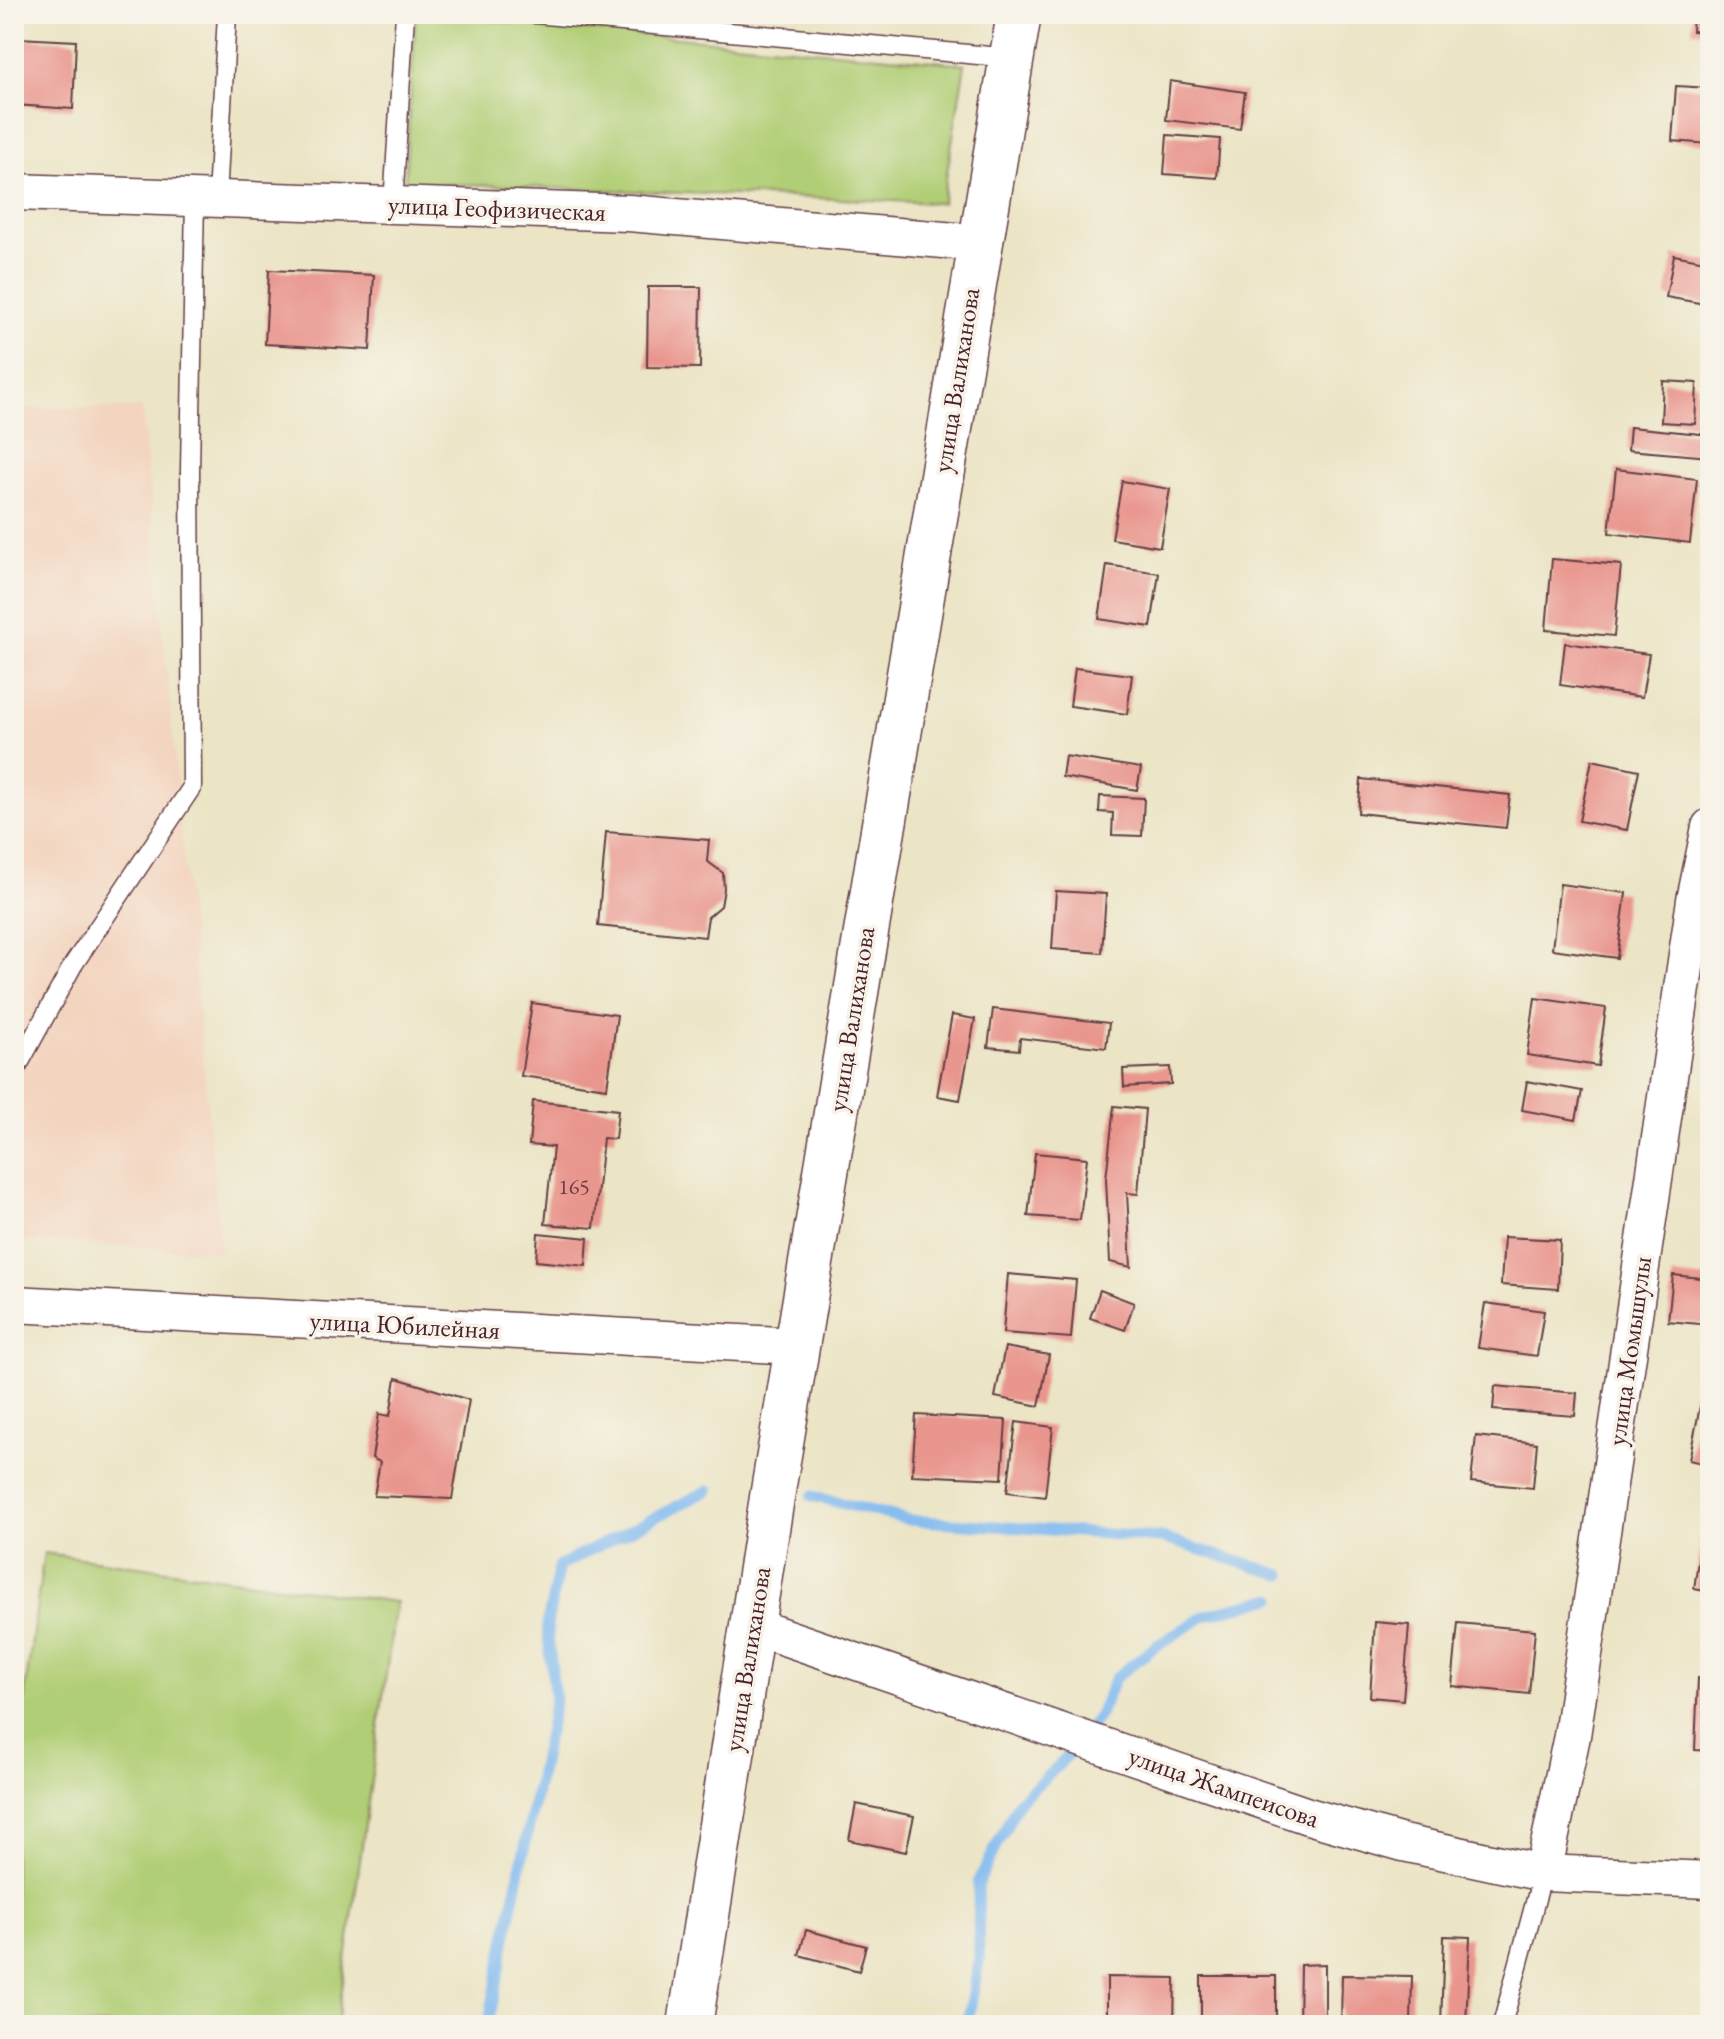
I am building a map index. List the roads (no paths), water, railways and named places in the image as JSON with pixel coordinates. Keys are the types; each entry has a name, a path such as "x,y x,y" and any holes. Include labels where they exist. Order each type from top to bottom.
{"main road":[{"name":"улица Валиханова","path":"690,2025 797,1346 1019,14"}],"street":[{"name":"улица Геофизическая","path":"14,192 629,213 979,243"},
{"name":"улица Момышулы","path":"1543,1873 1572,1736 1695,900 1710,827"},
{"name":"улица Юбилейная","path":"14,1304 797,1346"},
{"name":"улица Жампеисова","path":"752,1626 1308,1816 1403,1843 1543,1873 1710,1880"}],"lane":[{"path":"14,1073 73,965 192,787 190,470 206,198 227,14"},
{"path":"393,205 405,14"},
{"path":"535,14 1011,58"},
{"path":"1502,2025 1543,1873"}],"waterway":[{"path":"488,2025 555,1700 547,1625 559,1566 709,1490"},
{"path":"812,1496 909,1520 1162,1538 1282,1575"},
{"path":"967,2025 979,1961 978,1883 1019,1801 1058,1766 1099,1716 1115,1678 1156,1646 1206,1615 1273,1598"}]}
